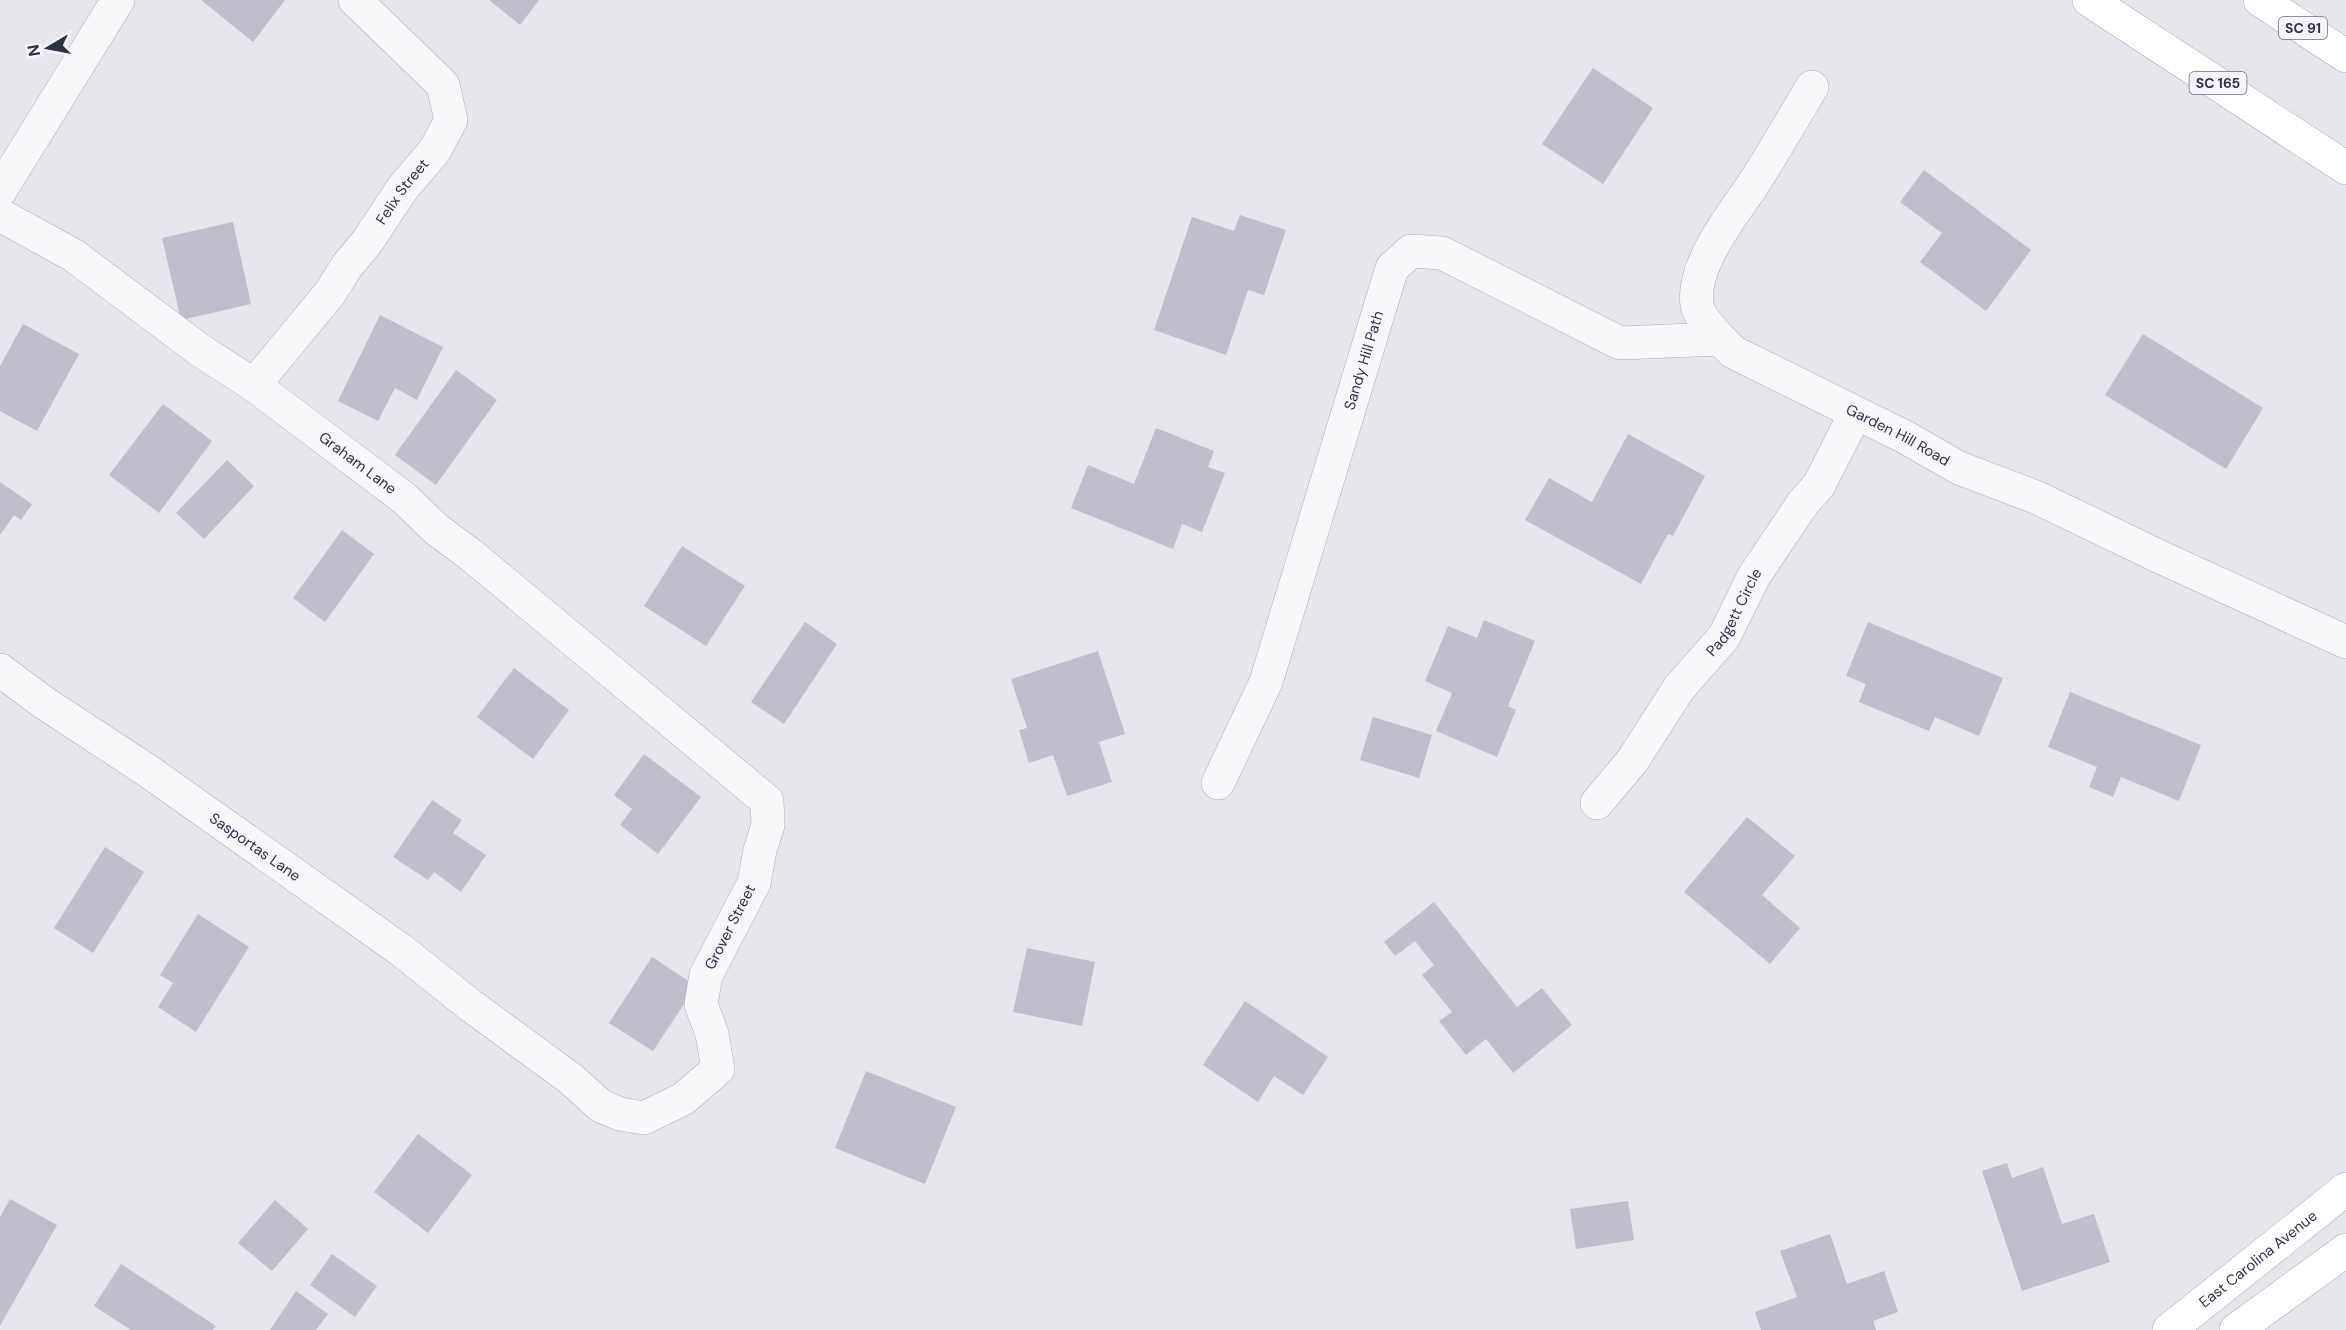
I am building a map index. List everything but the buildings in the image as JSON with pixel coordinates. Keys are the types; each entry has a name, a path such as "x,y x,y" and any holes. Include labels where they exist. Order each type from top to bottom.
{"main road":[{"name":"SC 165","path":"2089,0 2346,168"},
{"name":"SC 91","path":"2260,0 2346,56"},
{"name":"East Carolina Avenue","path":"2169,1330 2346,1189"},
{"path":"2236,1330 2346,1250"}],"street":[{"path":"0,191 118,0"},
{"name":"Felix Street","path":"254,386 330,293 402,189 435,150 451,120 442,85 355,0"},
{"name":"Garden Hill Road","path":"1812,87 1752,186 1717,235 1698,283 1697,307 1719,339 1733,352 1905,437 1959,468 2038,498 2157,556 2346,642"},
{"name":"Graham Lane","path":"0,215 73,255 404,498 436,529 480,562 695,741"},
{"name":"Sandy Hill Path","path":"1218,783 1266,682 1392,268 1412,251 1442,253 1620,343 1719,339"},
{"name":"Padgett Circle","path":"1597,802 1633,760 1679,688 1724,636 1754,576 1803,503 1819,484 1855,414"},
{"name":"Sasportas Lane","path":"0,670 43,702 148,771 401,950 506,1031"},
{"name":"Grover Street","path":"506,1031 571,1079 601,1106 620,1114 644,1118 683,1099 718,1069 712,1034 701,1004 706,975 754,883 760,850 768,825 767,801 695,741"}]}
